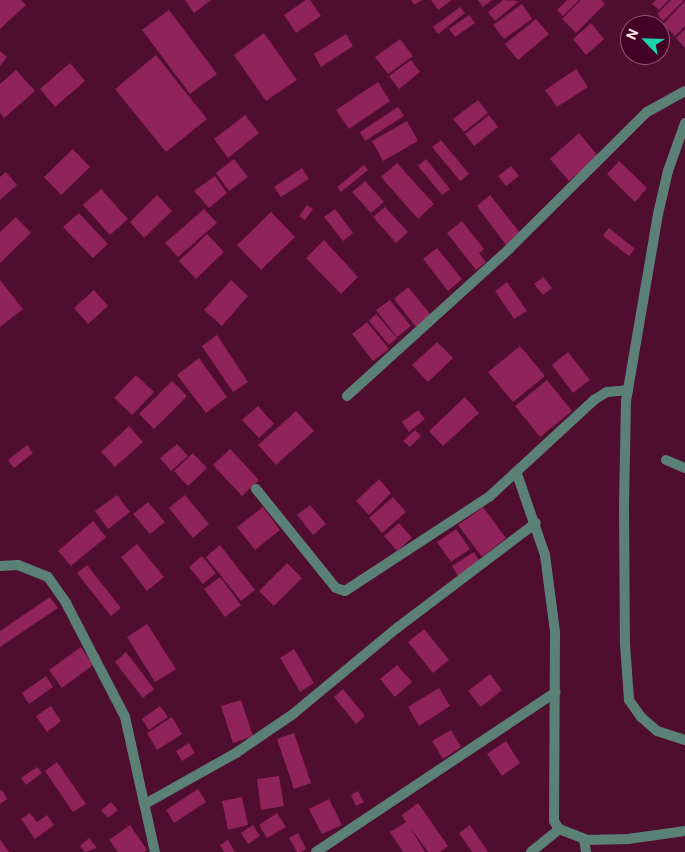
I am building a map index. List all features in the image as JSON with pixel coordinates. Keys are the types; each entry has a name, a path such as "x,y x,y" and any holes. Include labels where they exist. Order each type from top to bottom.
{"street":[{"path":"347,396 509,249 647,112 685,91"},
{"path":"685,123 668,171 658,214 628,390 624,506 625,644 630,700 641,717 657,731 685,740"},
{"path":"256,489 336,588 345,591 490,496 517,474 594,400 607,392 628,390"},
{"path":"666,460 685,468"},
{"path":"517,474 536,523 545,555 554,613 556,692 552,814 559,828 584,839 628,839 685,831"},
{"path":"145,804 236,753 292,714 397,628 536,523"},
{"path":"0,566 18,565 48,577 55,585 125,717 155,852"},
{"path":"316,852 556,692"},
{"path":"531,852 559,828"},
{"path":"584,839 586,852"}],"building":[{"path":"0,0 21,0 26,5 0,29"},
{"path":"185,0 211,0 194,13"},
{"path":"306,0 310,0 321,16 296,33 284,15"},
{"path":"411,0 422,0 414,5"},
{"path":"431,0 452,0 438,10"},
{"path":"478,0 492,0 483,7"},
{"path":"503,0 519,1 495,21 488,12"},
{"path":"567,0 579,0 563,16 557,10"},
{"path":"581,0 601,0 605,4 576,33 562,19"},
{"path":"656,0 669,0 659,10 652,4"},
{"path":"671,0 684,0 669,15 657,14"},
{"path":"685,1 685,26 675,36 670,31 670,17"},
{"path":"522,4 532,19 504,39 493,25"},
{"path":"460,7 465,13 438,34 433,27"},
{"path":"169,10 217,74 190,94 142,30"},
{"path":"469,15 475,23 455,37 449,29"},
{"path":"536,19 549,34 518,60 505,44"},
{"path":"591,23 604,39 586,55 573,39"},
{"path":"685,29 685,48 676,38"},
{"path":"264,33 297,80 266,101 234,55"},
{"path":"346,34 353,46 321,67 314,54"},
{"path":"400,39 413,56 388,74 375,57"},
{"path":"0,51 7,57 0,66"},
{"path":"156,55 207,119 166,152 115,89"},
{"path":"411,60 420,72 399,89 389,76"},
{"path":"70,63 85,81 55,107 40,89"},
{"path":"576,69 588,87 557,107 545,90"},
{"path":"16,70 35,91 4,118 0,113 0,84"},
{"path":"378,82 390,101 349,129 336,110"},
{"path":"478,100 488,113 464,132 453,119"},
{"path":"398,107 404,116 365,141 360,132"},
{"path":"245,115 259,133 228,158 214,139"},
{"path":"489,115 498,127 474,146 465,134"},
{"path":"407,121 418,141 383,161 372,141"},
{"path":"579,133 598,156 569,181 550,159"},
{"path":"441,140 469,174 460,181 432,147"},
{"path":"73,149 90,167 61,195 44,177"},
{"path":"234,159 248,177 229,191 216,173"},
{"path":"426,159 450,189 442,195 418,166"},
{"path":"619,161 647,188 635,202 607,174"},
{"path":"397,163 434,204 418,219 381,177"},
{"path":"364,165 368,170 341,192 337,187"},
{"path":"511,166 519,176 506,186 498,176"},
{"path":"302,168 309,179 281,197 274,187"},
{"path":"6,172 17,185 0,200 0,177"},
{"path":"215,176 227,193 209,208 194,191"},
{"path":"365,181 384,202 371,213 352,192"},
{"path":"101,189 128,219 110,235 83,205"},
{"path":"157,195 172,211 144,238 130,222"},
{"path":"490,195 520,233 506,245 477,206"},
{"path":"307,205 313,209 305,220 299,216"},
{"path":"385,207 408,232 396,243 373,217"},
{"path":"204,209 217,223 178,257 165,243"},
{"path":"335,209 353,233 343,241 324,217"},
{"path":"271,212 295,237 261,270 237,245"},
{"path":"79,213 108,244 93,258 63,227"},
{"path":"16,217 31,233 0,263 0,232"},
{"path":"462,221 484,249 479,253 486,262 476,270 447,233"},
{"path":"609,228 635,249 629,256 603,236"},
{"path":"207,234 224,252 196,279 179,261"},
{"path":"324,240 358,277 341,294 306,258"},
{"path":"437,248 462,279 448,291 423,259"},
{"path":"543,277 552,288 543,295 534,284"},
{"path":"0,280 23,309 0,327"},
{"path":"231,280 248,296 222,326 204,310"},
{"path":"507,282 527,311 514,319 495,291"},
{"path":"408,287 431,315 416,327 394,299"},
{"path":"94,290 108,306 88,324 74,308"},
{"path":"390,300 411,326 397,337 376,310"},
{"path":"376,314 397,338 389,345 369,321"},
{"path":"367,322 389,349 373,361 352,334"},
{"path":"217,335 248,382 233,392 202,346"},
{"path":"437,342 453,358 428,382 412,365"},
{"path":"520,346 545,376 513,402 488,372"},
{"path":"568,352 590,380 573,393 552,365"},
{"path":"199,358 227,397 206,413 177,375"},
{"path":"136,375 154,392 132,415 114,398"},
{"path":"547,380 572,411 540,437 515,406"},
{"path":"172,381 187,396 154,429 139,414"},
{"path":"465,397 479,413 443,446 429,431"},
{"path":"258,406 274,424 259,438 242,420"},
{"path":"418,410 425,419 409,432 402,422"},
{"path":"296,411 314,431 276,465 258,445"},
{"path":"129,426 143,442 115,467 101,452"},
{"path":"415,430 421,436 410,447 403,441"},
{"path":"177,444 188,456 171,471 160,458"},
{"path":"27,445 33,453 14,468 8,460"},
{"path":"230,449 259,480 242,496 213,465"},
{"path":"193,453 207,468 188,486 174,471"},
{"path":"379,479 391,493 369,515 356,501"},
{"path":"117,495 130,512 108,529 95,511"},
{"path":"185,495 209,524 193,538 169,508"},
{"path":"393,497 406,512 382,533 369,518"},
{"path":"148,502 165,522 150,534 133,514"},
{"path":"310,505 326,524 313,535 297,515"},
{"path":"263,507 280,530 255,550 237,527"},
{"path":"483,507 506,538 482,557 458,525"},
{"path":"93,521 106,537 71,566 58,551"},
{"path":"399,523 412,538 397,551 384,536"},
{"path":"456,529 470,549 451,562 437,542"},
{"path":"137,544 164,577 147,591 121,557"},
{"path":"220,545 255,590 241,601 206,557"},
{"path":"474,552 480,562 458,576 452,566"},
{"path":"202,556 216,573 203,584 189,567"},
{"path":"287,563 302,578 274,606 259,591"},
{"path":"87,565 121,608 111,616 77,573"},
{"path":"220,577 241,605 225,617 204,589"},
{"path":"50,597 58,608 0,647 0,631"},
{"path":"147,624 176,669 155,682 127,637"},
{"path":"424,629 449,660 433,673 408,642"},
{"path":"81,647 93,665 62,688 49,670"},
{"path":"294,649 314,683 300,692 280,658"},
{"path":"126,652 154,689 143,698 115,662"},
{"path":"397,665 412,682 395,697 380,679"},
{"path":"490,674 502,690 481,707 468,691"},
{"path":"46,676 53,687 29,704 22,693"},
{"path":"439,688 450,706 419,726 408,707"},
{"path":"343,689 365,716 356,724 334,697"},
{"path":"241,700 253,736 233,743 221,706"},
{"path":"51,706 61,721 47,732 36,716"},
{"path":"160,706 168,717 149,730 142,719"},
{"path":"172,717 182,734 157,750 147,733"},
{"path":"451,730 461,747 443,759 432,741"},
{"path":"294,733 311,783 294,789 277,739"},
{"path":"506,741 520,763 502,776 487,754"},
{"path":"189,743 195,753 182,761 176,751"},
{"path":"57,762 86,804 73,812 45,771"},
{"path":"37,767 42,773 26,785 21,778"},
{"path":"279,776 284,806 261,810 257,779"},
{"path":"198,789 206,802 174,823 166,810"},
{"path":"2,790 7,799 0,804 0,791"},
{"path":"358,791 364,802 356,806 351,795"},
{"path":"242,797 248,825 228,830 222,801"},
{"path":"329,799 342,825 322,834 309,809"},
{"path":"111,802 118,810 108,818 101,810"},
{"path":"418,803 448,846 440,852 428,852 410,827 425,852 403,852 390,832 406,822 402,815"},
{"path":"30,813 37,822 47,815 54,825 35,839 21,819"},
{"path":"277,813 286,827 267,838 259,825"},
{"path":"130,825 147,850 144,852 118,852 109,840"},
{"path":"253,825 260,836 248,844 241,833"},
{"path":"470,825 488,852 472,852 459,833"},
{"path":"298,833 306,849 301,852 297,852 289,838"},
{"path":"89,838 97,848 85,852 80,846"},
{"path":"0,839 9,852 0,852"},
{"path":"228,840 235,852 224,852 220,845"}]}
